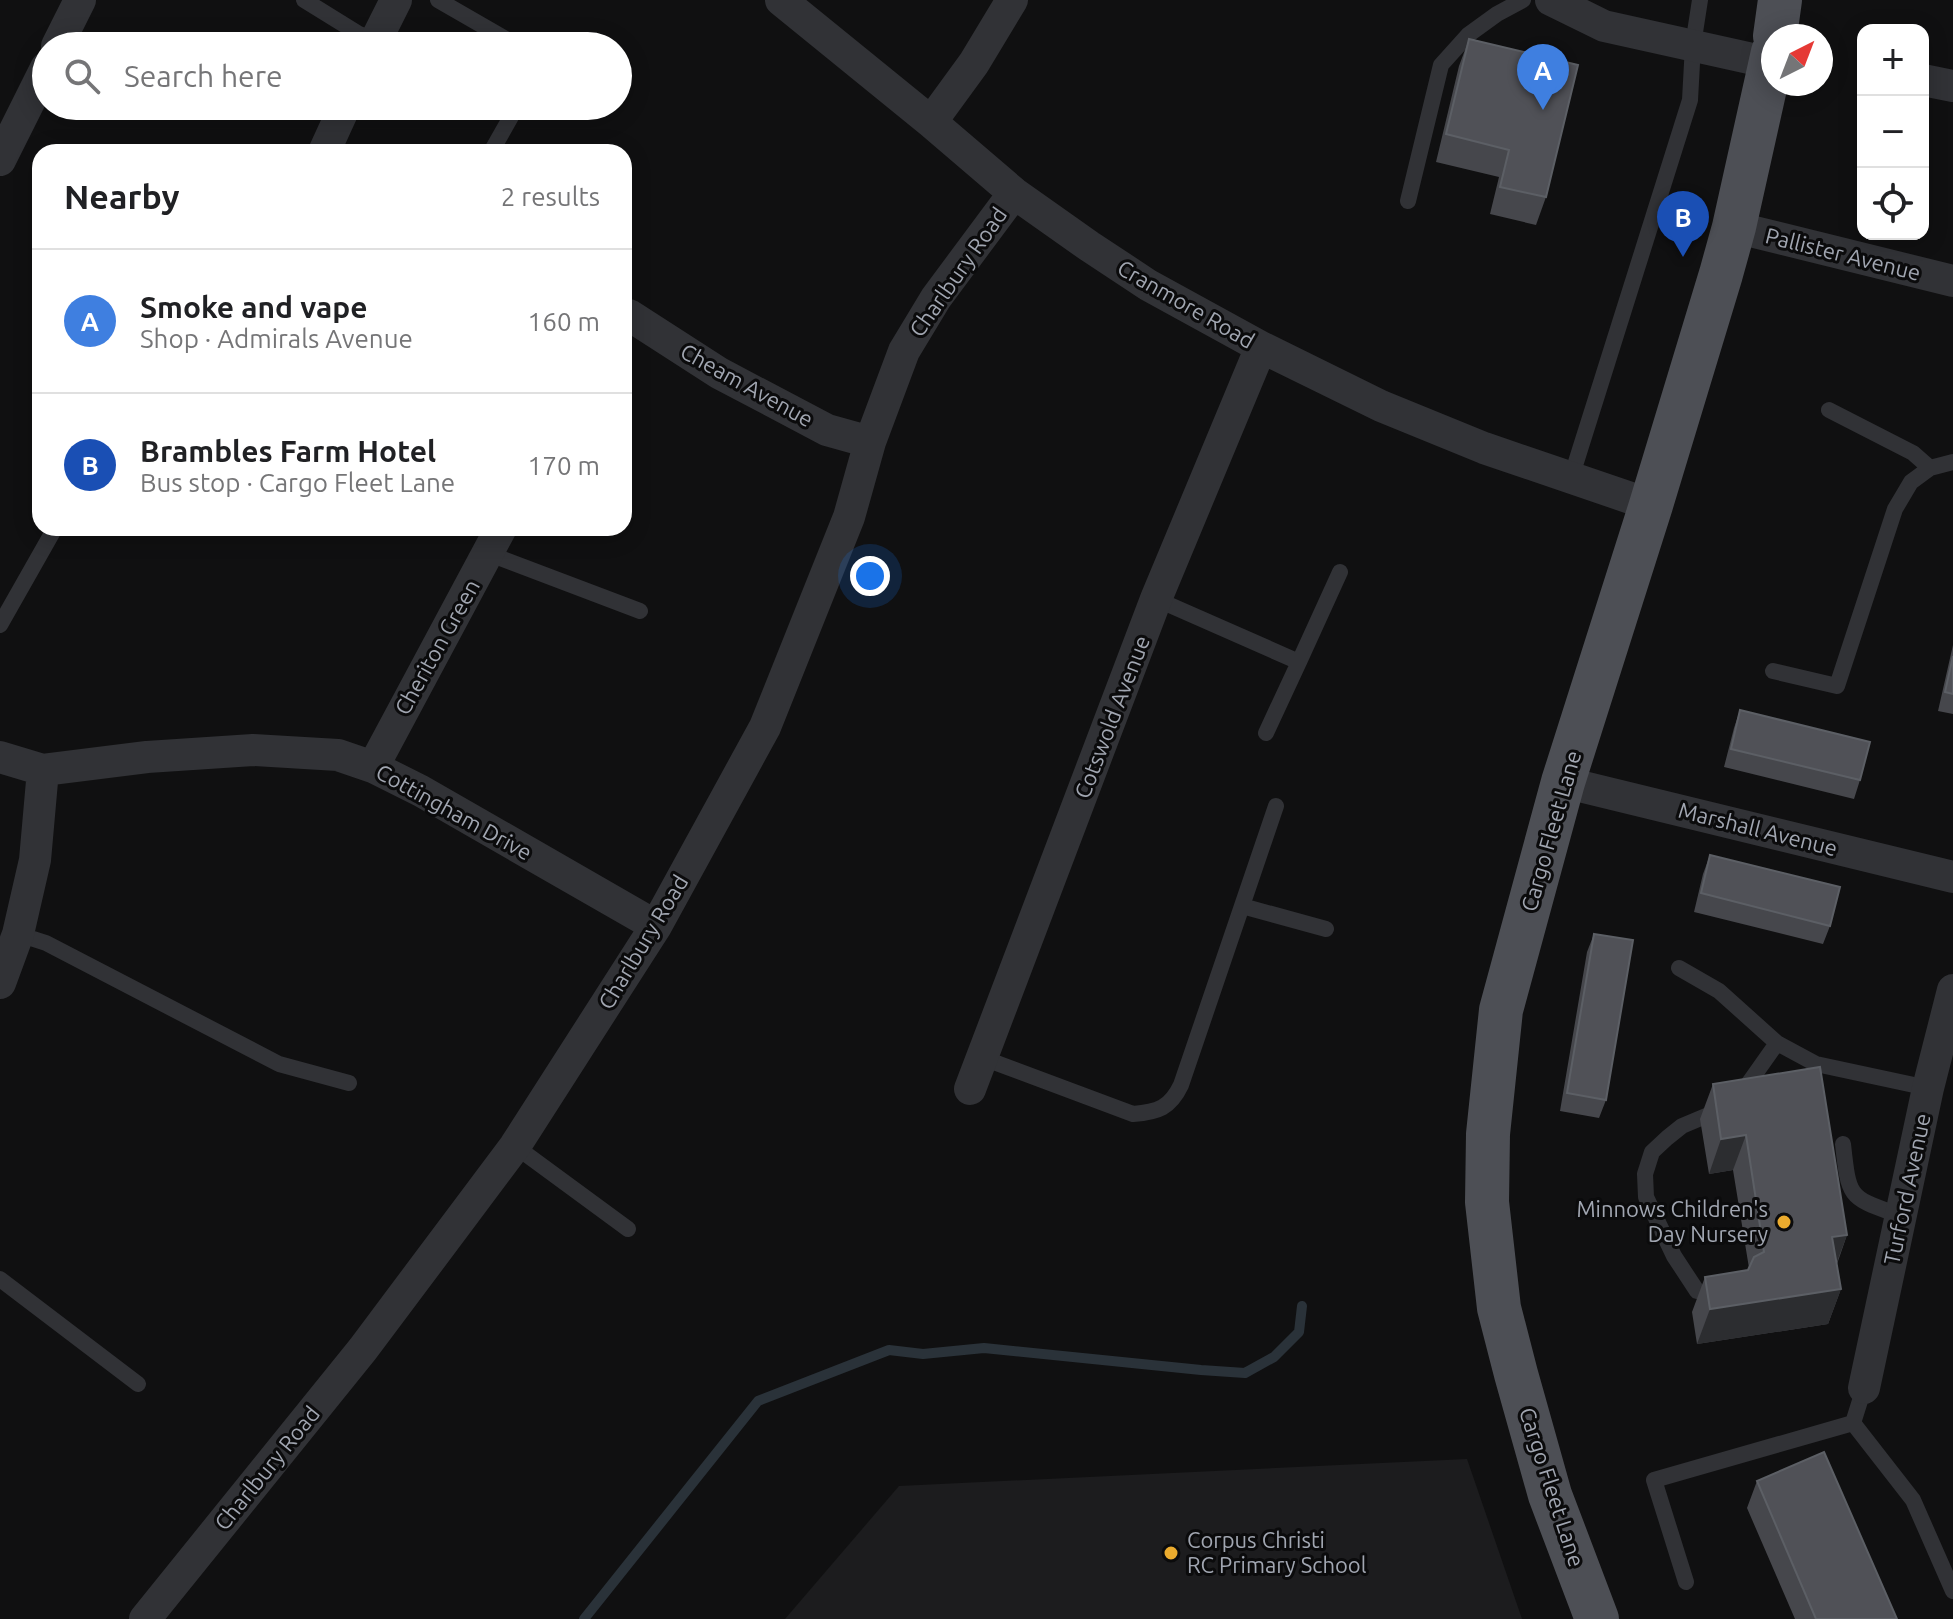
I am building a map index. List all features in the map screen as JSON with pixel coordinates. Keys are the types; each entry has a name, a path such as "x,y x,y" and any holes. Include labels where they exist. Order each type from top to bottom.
{"main road":[{"name":"Cargo Fleet Lane","path":"1777,24 1780,0"},
{"name":"Cargo Fleet Lane","path":"1597,1619 1550,1495 1499,1308 1487,1202 1488,1134 1501,1010 1563,782 1651,505 1734,227 1763,96"}],"street":[{"path":"64,32 80,0"},
{"path":"380,32 396,0"},
{"name":"Cranmore Road","path":"781,0 1014,193 1148,285 1261,347 1381,406 1484,448 1651,505"},
{"path":"931,122 974,63 1012,0"},
{"path":"1551,0 1604,26 1693,45 1761,49"},
{"path":"1929,81 1953,86"},
{"path":"0,160 32,96"},
{"path":"328,144 339,120"},
{"name":"Charlbury Road","path":"145,1619 363,1349 515,1146 656,926 765,727 849,517 870,442 904,351 936,298 1014,193"},
{"name":"Pallister Avenue","path":"1734,227 1953,281"},
{"name":"Cheam Avenue","path":"632,317 719,373 827,430 870,442"},
{"name":"Cotswold Avenue","path":"970,1089 1156,599 1261,347"},
{"name":"Cheriton Green","path":"373,767 494,541"},
{"name":"Cottingham Drive","path":"0,757 43,770 147,757 253,750 338,755 373,767 421,791 656,926"},
{"path":"0,983 18,934 35,860 43,770"},
{"name":"Marshall Avenue","path":"1563,782 1953,877"},
{"name":"Turford Avenue","path":"1864,1388 1928,1088 1953,990"}],"lane":[{"path":"304,0 356,32"},
{"path":"438,0 494,32"},
{"path":"1408,201 1441,65 1468,35 1523,0"},
{"path":"1571,478 1690,100 1693,45 1700,0"},
{"path":"496,144 509,120"},
{"path":"1829,410 1913,453 1930,468"},
{"path":"1773,671 1837,686 1895,509 1911,482 1930,468 1953,462"},
{"path":"0,625 50,536"},
{"path":"494,541 640,611"},
{"path":"1266,733 1340,572"},
{"path":"1156,599 1299,662"},
{"path":"983,1058 1133,1114 1155,1112 1174,1100 1276,806"},
{"path":"1242,906 1326,929"},
{"path":"18,934 46,943 279,1064 349,1083"},
{"path":"1679,968 1719,991 1777,1043 1816,1064 1928,1088"},
{"path":"1697,1291 1674,1256 1646,1197 1645,1174 1652,1152 1682,1126 1725,1108 1740,1095 1777,1043"},
{"path":"1843,1144 1846,1177 1851,1191 1861,1201 1901,1216"},
{"path":"515,1146 628,1229"},
{"path":"0,1279 138,1384"},
{"path":"1853,1423 1864,1388"},
{"path":"1686,1582 1654,1480 1853,1423"},
{"path":"1853,1423 1913,1500 1953,1591"}],"shaded area":[{"name":"Corpus Christi RC Primary School","path":"1467,1459 1522,1619 785,1619 899,1486"}],"building":[{"path":"1469,39 1578,65 1546,197 1500,187 1509,150 1446,134"},
{"path":"1953,656 1953,694 1945,692"},
{"path":"1740,710 1870,742 1860,780 1731,749"},
{"path":"1710,855 1840,887 1830,926 1701,893"},
{"path":"1594,934 1633,940 1606,1100 1567,1093"},
{"name":"Minnows Children's Day Nursery","path":"1820,1067 1847,1235 1832,1237 1841,1289 1710,1309 1705,1277 1748,1270 1754,1257 1764,1252 1746,1135 1721,1139 1713,1084"},
{"path":"1824,1452 1897,1619 1816,1619 1757,1481"}],"waterway":[{"path":"584,1619 758,1401 889,1350 923,1354 984,1348 1245,1373 1274,1357 1299,1332 1302,1306"}],"place":[{"name":"Smoke and vape","path":"1543,110"},
{"name":"Brambles Farm Hotel","path":"1683,257"},
{"name":"Minnows Children's Day Nursery","path":"1784,1222"},
{"name":"Corpus Christi RC Primary School","path":"1171,1553"}]}
